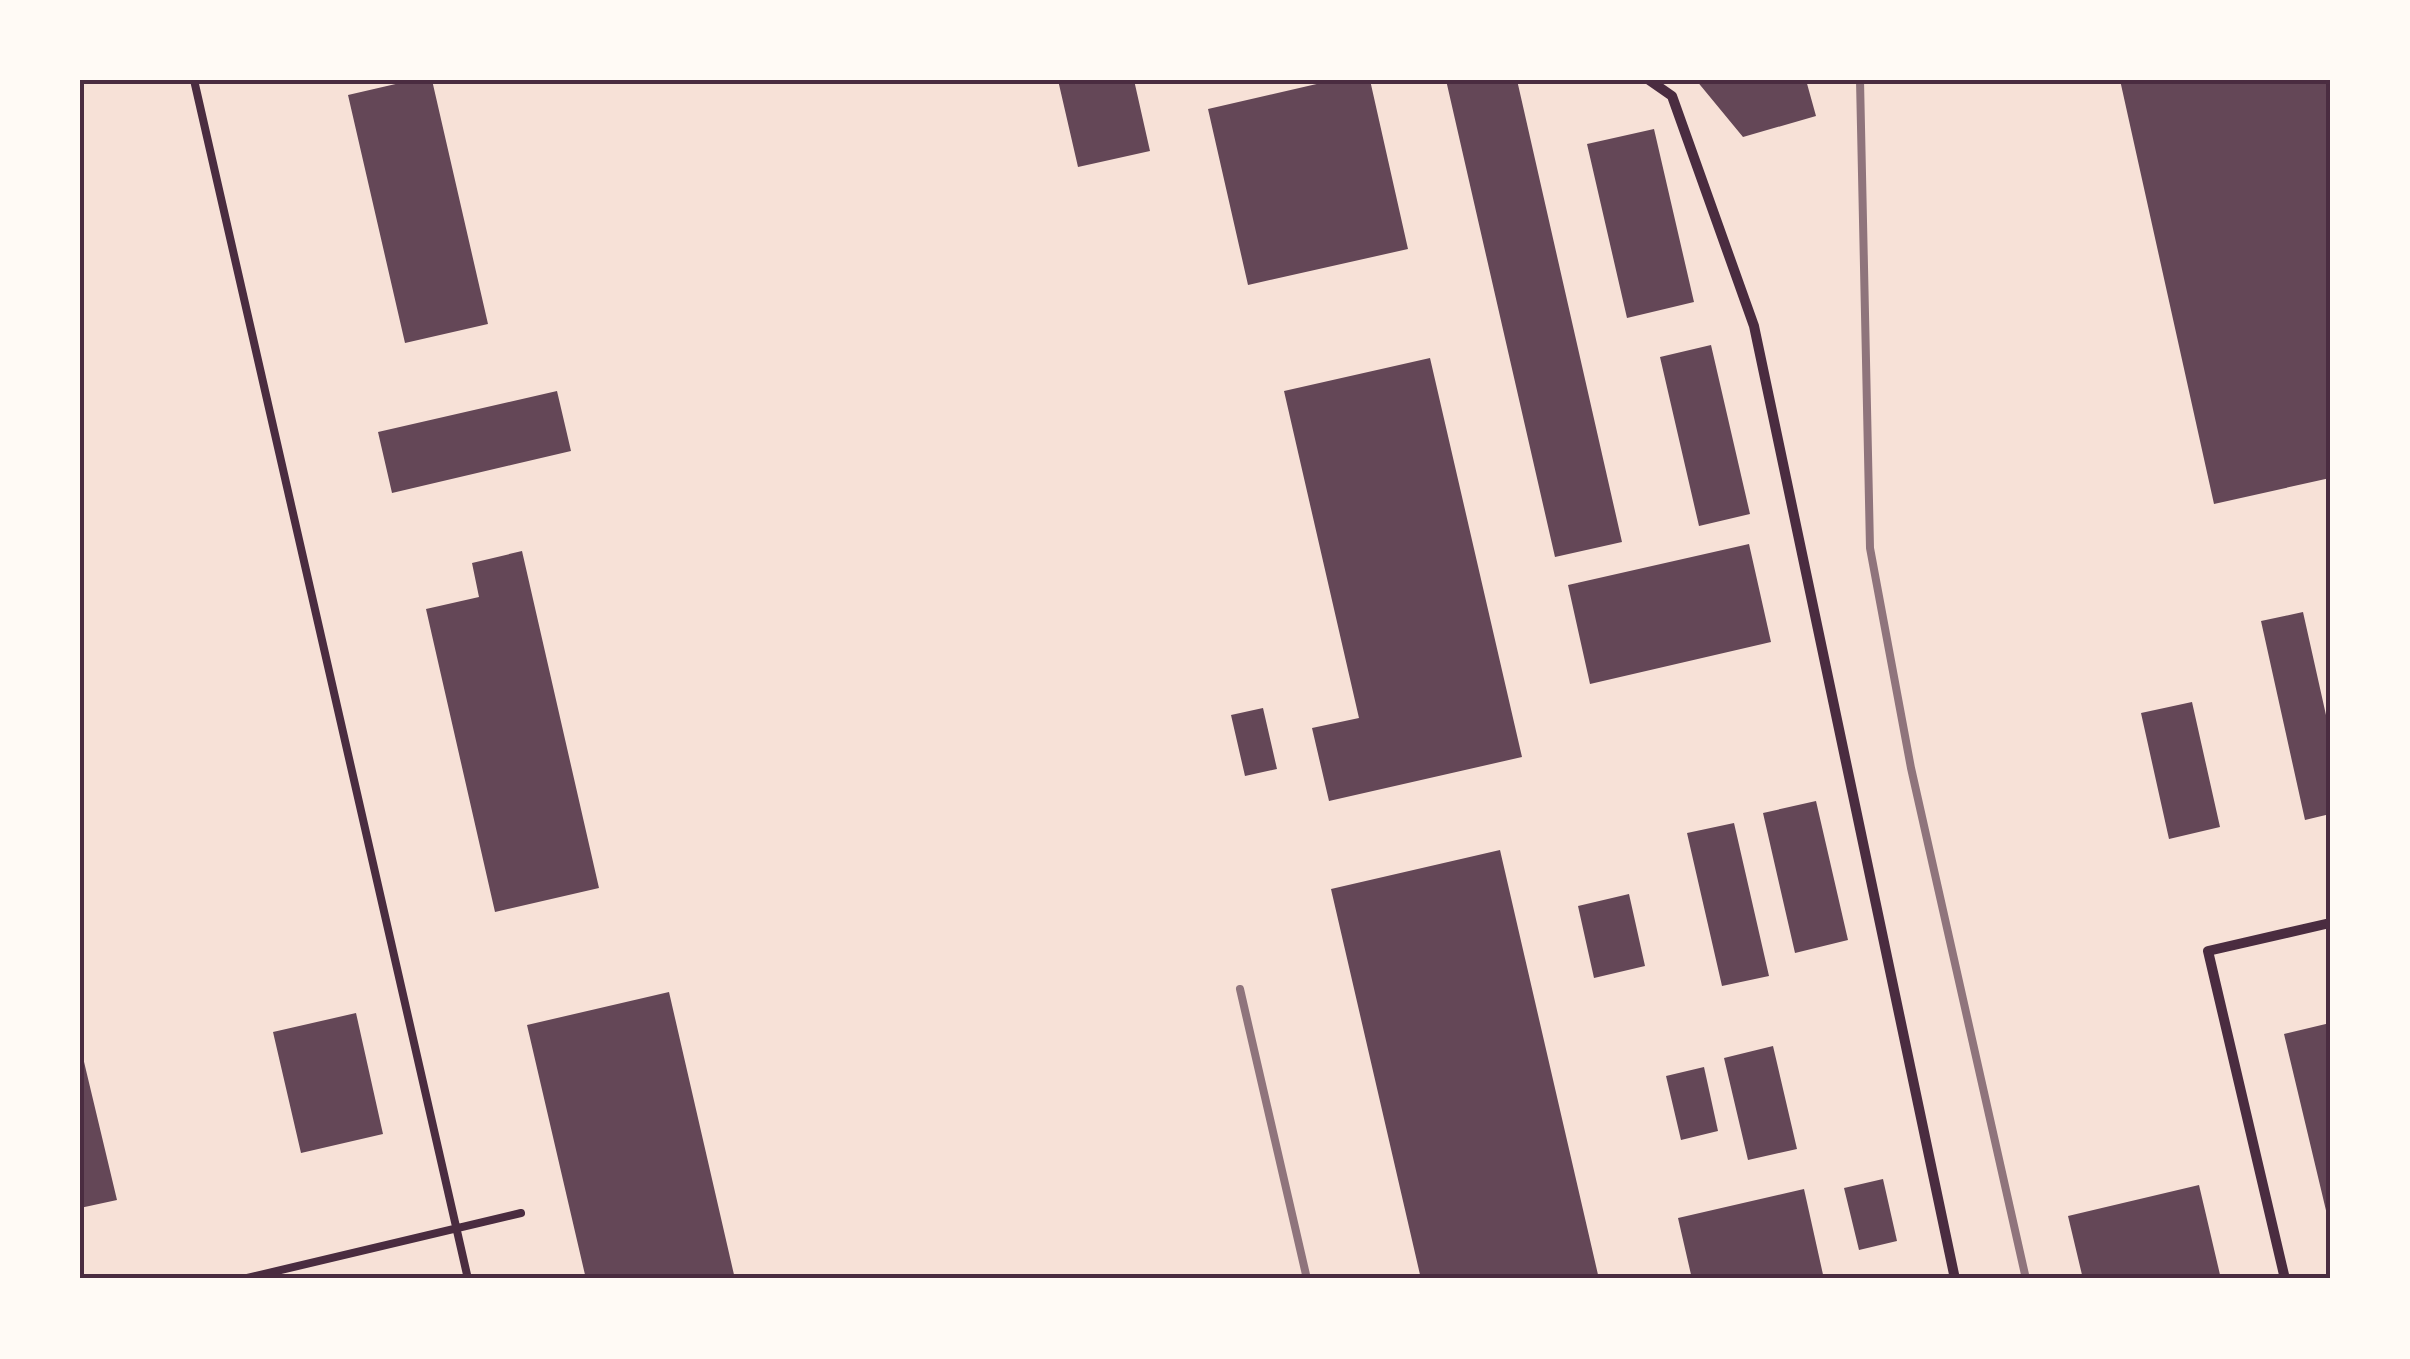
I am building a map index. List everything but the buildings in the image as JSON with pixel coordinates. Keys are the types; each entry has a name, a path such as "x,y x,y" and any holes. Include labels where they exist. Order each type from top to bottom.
{"street":[{"path":"1649,80 1672,96 1754,326 1954,1279"},
{"path":"2284,1279 2208,951 2330,924"}],"lane":[{"path":"194,80 468,1279"},
{"path":"243,1279 522,1213"}],"railway":[{"path":"1860,80 1870,548 1911,768 2026,1279"},
{"path":"1240,989 1307,1279"}]}
